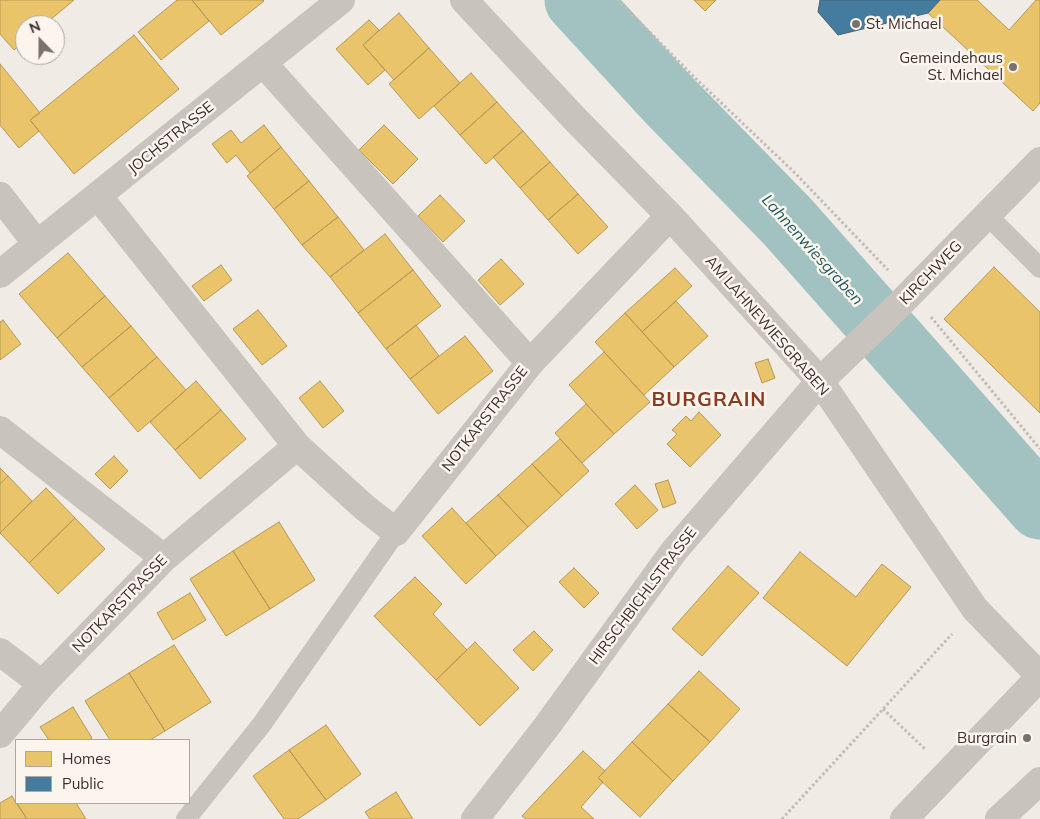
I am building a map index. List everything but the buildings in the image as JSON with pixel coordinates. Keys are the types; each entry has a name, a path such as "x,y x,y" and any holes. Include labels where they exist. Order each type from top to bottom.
{"street":[{"name":"JOCHSTRASSE","path":"0,274 341,0"},
{"name":"AM LAHNEWIESGRABEN","path":"464,0 574,118 670,216 820,381 975,609 1040,676"},
{"path":"263,63 530,363"},
{"name":"KIRCHWEG","path":"820,381 905,300 1040,161"},
{"path":"0,196 37,244"},
{"path":"98,196 297,446 364,507 396,532"},
{"name":"NOTKARSTRASSE","path":"396,532 530,363 670,216"},
{"name":"HIRSCHBICHLSTRASSE","path":"475,819 548,726 674,551 820,381"},
{"path":"0,430 164,558"},
{"name":"NOTKARSTRASSE","path":"0,734 42,684 164,558 297,446"},
{"path":"0,652 42,684"},
{"path":"904,819 1040,676"},
{"path":"999,819 1040,781"}],"lane":[{"path":"987,215 1040,268"},
{"path":"186,819 262,724 396,532"}],"path":[{"path":"618,0 794,172 905,300 1040,449"},
{"path":"782,819 975,609"},
{"path":"883,710 949,771"}],"waterway":[{"name":"Lahnenwiesgraben","path":"577,0 667,98 788,222 1040,507"}],"place":[{"name":"St. Michael","path":"856,24"},
{"name":"Gemeindehaus St. Michael","path":"1013,67"},
{"name":"Burgrain","path":"1027,738"}],"district":[{"name":"BURGRAIN","path":"709,400"}]}
